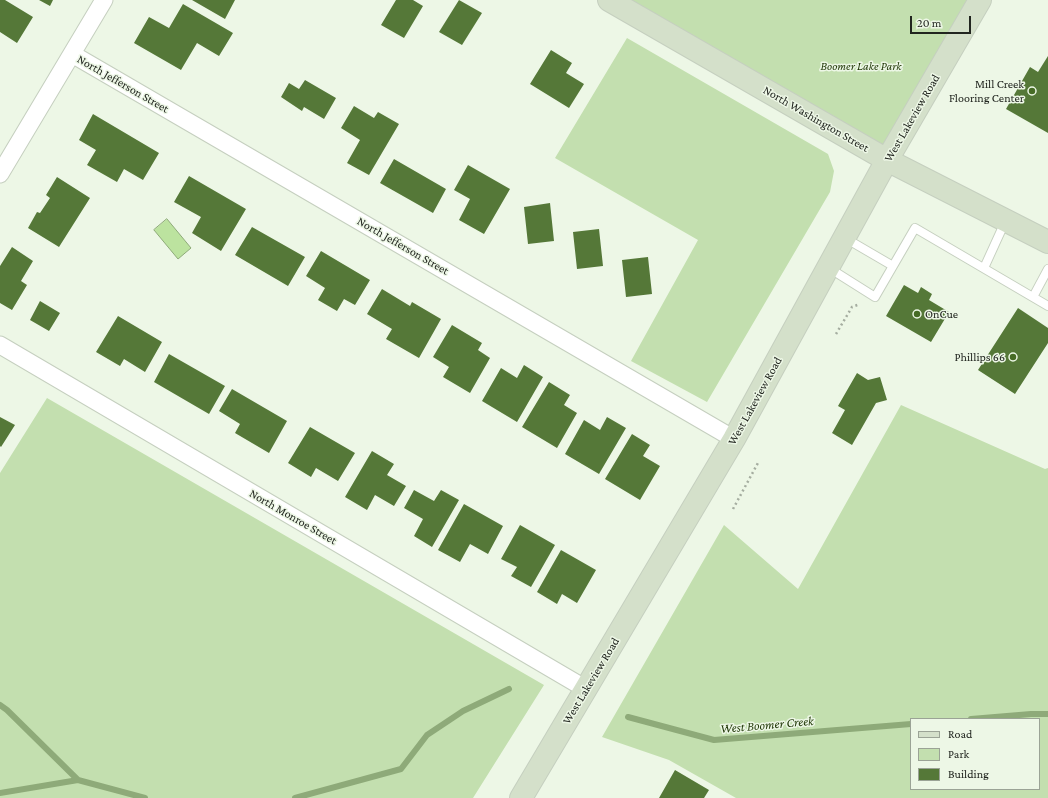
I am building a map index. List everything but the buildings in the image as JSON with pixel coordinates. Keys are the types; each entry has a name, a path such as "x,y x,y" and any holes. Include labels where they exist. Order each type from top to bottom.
{"main road":[{"name":"North Washington Street","path":"609,0 887,160 1048,242"},
{"name":"West Lakeview Road","path":"521,798 734,439 887,160 980,0"}],"street":[{"path":"0,174 104,0"},
{"name":"North Jefferson Street","path":"72,54 734,439"},
{"name":"North Monroe Street","path":"0,346 586,689"}],"lane":[{"path":"984,268 1006,220"},
{"path":"828,268 875,297 915,228 1048,306"},
{"path":"844,238 892,266"},
{"path":"1032,297 1048,270"}],"path":[{"path":"836,334 852,308 875,297"},
{"path":"733,509 759,462"}],"green space":[{"name":"Boomer Lake Park","path":"618,0 978,0 886,157"},
{"path":"627,38 828,154 834,171 830,192 707,402 631,361 698,240 555,158"},
{"path":"47,398 544,685 473,798 0,798 0,473"},
{"path":"901,405 1045,469 1048,468 1048,798 736,798 669,760 602,737 724,525 798,589"}],"shaded area":[{"path":"167,219 191,248 178,259 154,230"}],"waterway":[{"name":"West Boomer Creek","path":"295,798 401,769 427,735 463,711 509,689"},
{"path":"0,705 7,710 78,780"},
{"name":"West Boomer Creek","path":"983,718 1048,714"},
{"name":"West Boomer Creek","path":"628,717 714,740 910,724"},
{"path":"0,793 78,780 145,798"}],"place":[{"name":"Mill Creek Flooring Center","path":"1032,91"},
{"name":"OnCue","path":"917,314"},
{"name":"Phillips 66","path":"1013,357"}]}
